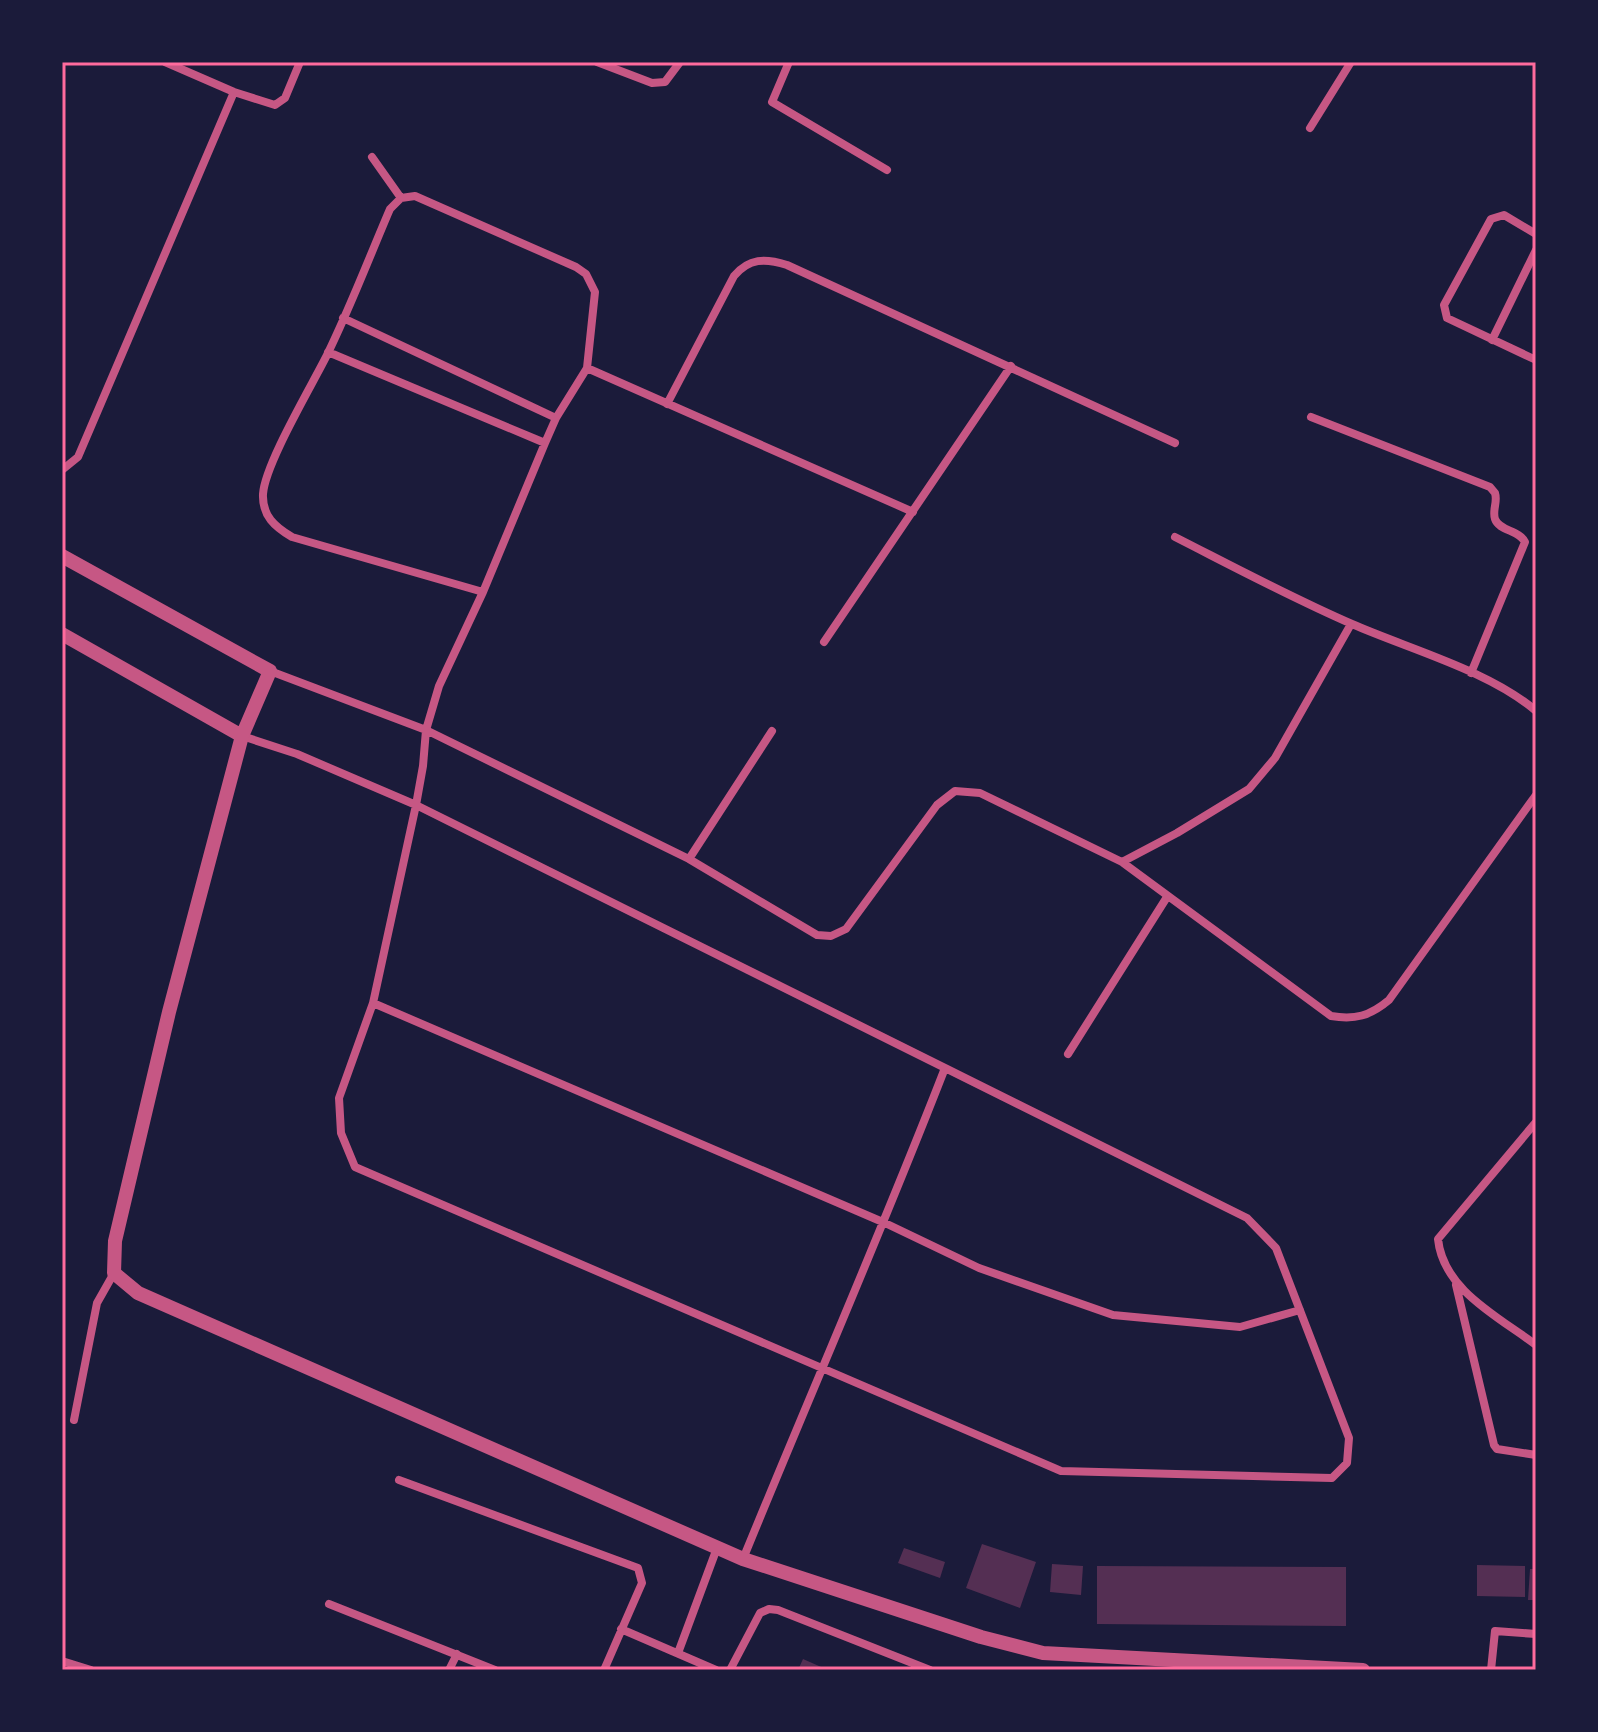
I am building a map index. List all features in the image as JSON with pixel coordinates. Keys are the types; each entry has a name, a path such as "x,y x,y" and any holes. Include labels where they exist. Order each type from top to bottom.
{"street":[{"path":"165,62 234,92 275,105 285,98 300,62"},
{"path":"597,62 652,83 665,82 680,62"},
{"path":"789,62 772,102 887,170"},
{"path":"1310,128 1351,62"},
{"path":"62,470 78,457 234,92"},
{"path":"372,157 401,198"},
{"path":"62,634 242,736 297,754 416,805 1247,1218 1276,1248 1349,1438 1347,1463 1332,1478 1061,1471 355,1167 341,1133 339,1098 373,1003 416,805 426,730 439,686 483,592 556,418 587,368 595,292 586,274 415,196 401,198 390,209 328,352 270,469 263,494 266,514 277,528 292,537 483,592"},
{"path":"1536,234 1504,215 1491,219 1444,305 1447,318 1536,360"},
{"path":"1492,340 1536,250"},
{"path":"667,404 734,276 753,261 769,259 1011,366 1175,443"},
{"path":"343,318 556,418"},
{"path":"328,352 545,443"},
{"path":"824,642 1011,366"},
{"path":"587,368 913,512"},
{"path":"1311,417 1490,487 1495,493 1495,519 1498,525 1519,534 1525,542 1471,673"},
{"path":"1175,537 1351,624 1520,696 1536,711"},
{"path":"62,556 270,671 426,730 689,859 824,937 846,929 937,805 955,791 980,793 1122,862 1331,1016 1347,1019 1363,1017 1389,1000 1536,795"},
{"path":"1122,862 1249,789 1275,758 1351,624"},
{"path":"74,1420 97,1303 114,1273 115,1241 169,1012 242,736 270,671"},
{"path":"689,859 772,731"},
{"path":"1068,1054 1167,897"},
{"path":"373,1003 885,1223 979,1268 1113,1315 1240,1327 1300,1310"},
{"path":"743,1559 821,1367 885,1223 945,1068"},
{"path":"1536,1122 1438,1239 1439,1252 1456,1285 1494,1445 1503,1451 1536,1455"},
{"path":"114,1273 138,1293 743,1559 981,1637 1043,1653 1363,1670"},
{"path":"1456,1285 1536,1345"},
{"path":"399,1480 638,1568 642,1583 604,1670"},
{"path":"678,1653 717,1548"},
{"path":"329,1604 495,1670"},
{"path":"730,1670 760,1613 769,1609 930,1670"},
{"path":"621,1629 716,1670"},
{"path":"1491,1670 1495,1631 1536,1634"},
{"path":"449,1670 457,1654"},
{"path":"62,1661 91,1670"}],"building":[{"path":"982,1544 1036,1562 1020,1608 966,1588"},
{"path":"904,1548 945,1562 940,1578 898,1563"},
{"path":"1052,1564 1083,1566 1081,1595 1050,1592"},
{"path":"1477,1565 1525,1566 1525,1597 1477,1596"},
{"path":"1097,1566 1346,1567 1346,1626 1097,1624"},
{"path":"1530,1569 1536,1569 1536,1600 1528,1600"},
{"path":"803,1659 828,1670 798,1670"}]}
